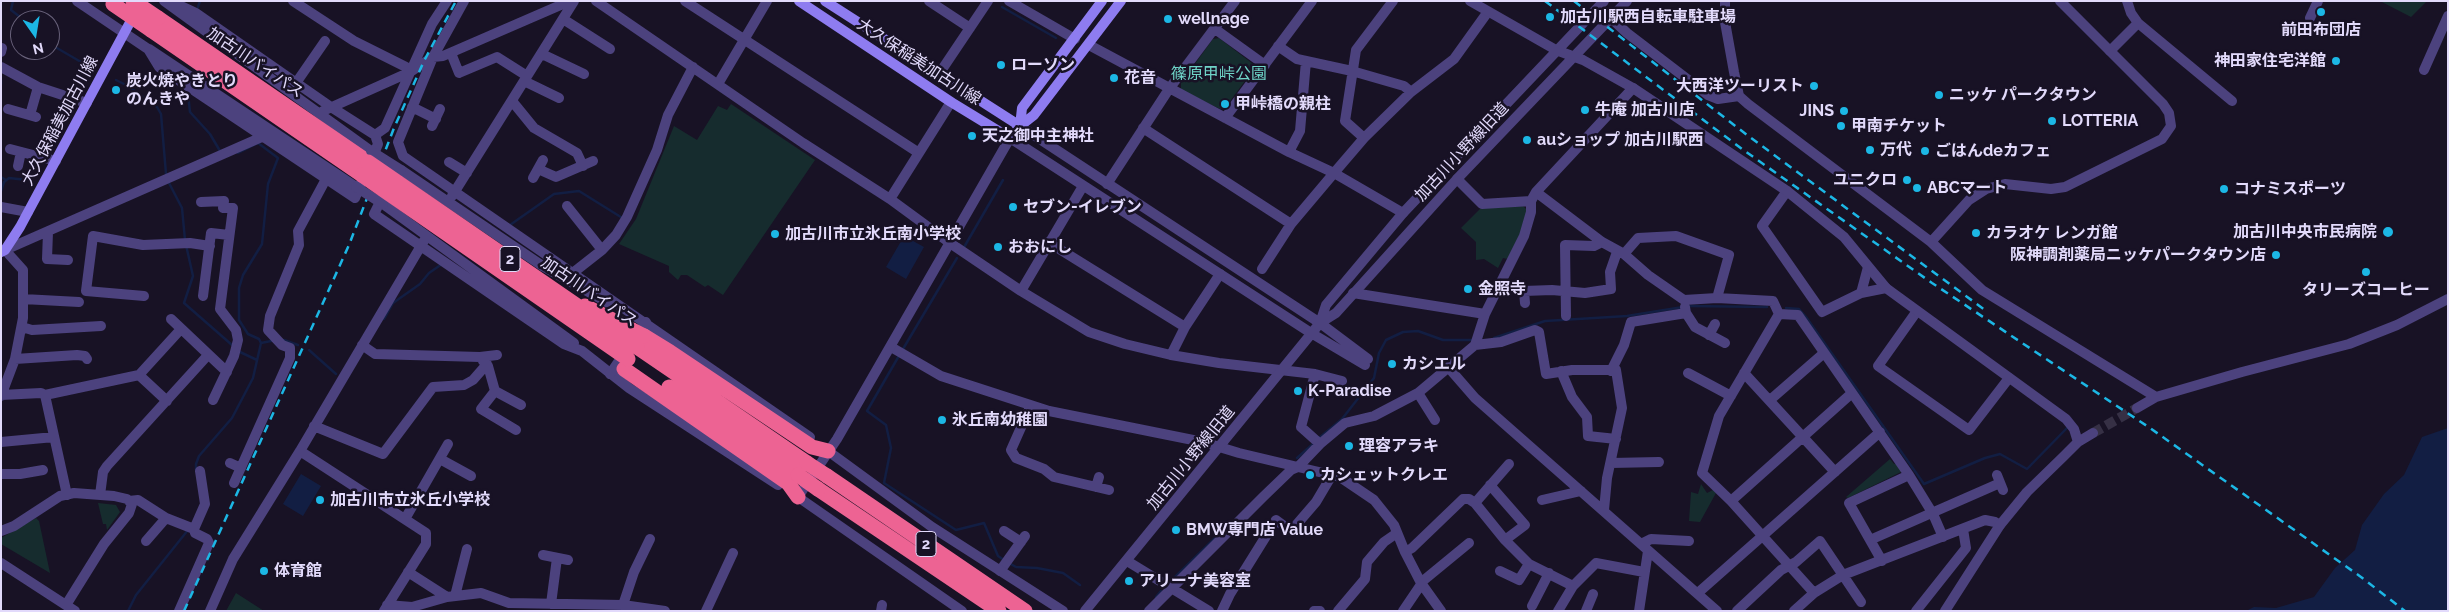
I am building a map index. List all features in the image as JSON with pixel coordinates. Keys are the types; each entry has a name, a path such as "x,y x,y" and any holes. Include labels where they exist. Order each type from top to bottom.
{"highway":[{"name":"加古川バイパス","path":"134,1 154,24"},
{"name":"加古川バイパス","path":"111,3 154,24 364,169 584,329 621,367 803,469 1025,611"},
{"name":"加古川バイパス","path":"364,169 559,293 642,335 803,469"},
{"path":"642,335 812,447 828,451"},
{"path":"621,367 788,483 798,498"},
{"name":"加古川バイパス","path":"823,482 999,611"}],"main road":[{"name":"大久保稲美加古川線","path":"2,253 28,212 142,1"},
{"name":"大久保稲美加古川線","path":"799,1 951,102 1010,138"},
{"name":"大久保稲美加古川線","path":"825,1 839,5 939,74 1020,126"},
{"path":"1020,126 1022,108 1102,1"},
{"path":"1010,138 1020,126 1034,115 1063,74 1089,44 1121,1"}],"street":[{"path":"76,1 148,49 364,169 401,170 544,267 616,307 634,314"},
{"path":"293,1 354,41 408,70"},
{"path":"375,135 385,128 408,70 432,24 447,1"},
{"path":"403,156 374,214 423,242 446,262 564,344 621,367 642,335 634,314 508,226 454,194 403,156 398,142 433,57 464,1"},
{"path":"327,109 433,57 451,53 570,1"},
{"path":"454,194 564,19 570,1"},
{"path":"596,1 803,143 890,199 950,244 1021,291 1089,332 1126,344 1171,354 1315,374 1342,381"},
{"path":"685,1 919,153"},
{"path":"718,84 767,1"},
{"path":"929,1 970,28"},
{"path":"939,74 988,1"},
{"path":"1009,1 1075,38"},
{"path":"1107,184 1169,89 1235,1"},
{"path":"1225,118 1312,1"},
{"path":"1364,138 1345,120 1356,50 1393,1"},
{"path":"1470,1 1487,13 1556,50 1583,60 1633,88 1787,191 1844,237 1886,288 2066,419 2074,430 2078,442"},
{"name":"加古川小野線旧道","path":"1320,323 1326,305 1403,213 1604,1"},
{"name":"加古川小野線旧道","path":"1085,611 1128,561 1311,333 1320,323 1336,312 1457,179 1627,1"},
{"path":"1725,1 1728,41 1739,96 1931,242 1982,290 2156,397"},
{"path":"1931,242 1969,200 1986,189 2005,184 2051,189 2065,188 2162,139 2171,126 2169,114 2163,104 2060,1"},
{"path":"2127,1 2131,13 2138,23 2232,101"},
{"path":"2310,18 2318,1"},
{"path":"148,49 159,68 266,135 355,198 378,144 375,135 327,109 296,83 196,13 181,6 167,4"},
{"path":"167,4 364,169 383,204 559,331 582,350"},
{"path":"1262,269 1291,224 1364,138 1411,92 1454,59 1487,13"},
{"path":"2424,70 2448,16"},
{"path":"1611,18 1627,33 1708,95 1718,100 1739,96"},
{"path":"564,19 610,49"},
{"path":"2110,51 2138,23"},
{"path":"1215,29 1265,65"},
{"path":"296,83 325,41"},
{"path":"1089,44 1169,89 1289,152 1334,173 1403,213"},
{"path":"1278,46 1297,59 1352,71 1404,86 1411,92"},
{"path":"451,53 459,73 497,57 526,79 559,98"},
{"path":"542,54 584,74"},
{"path":"1289,152 1300,131 1306,61"},
{"path":"1,67 38,87 87,103"},
{"path":"574,272 602,250 625,220 657,150 668,114 693,67"},
{"path":"8,109 33,116 38,87"},
{"path":"1475,345 1485,314 1524,236 1530,218 1533,197 1633,88"},
{"path":"512,101 534,128 575,151 583,166"},
{"path":"890,199 951,102"},
{"path":"412,107 436,118"},
{"path":"962,611 798,498 890,347 1010,138 1311,333 1366,362 1320,323 1020,126"},
{"path":"1143,128 1291,224"},
{"path":"181,329 139,376 45,395 41,393 1,396 25,328 23,270 2,253 266,135"},
{"path":"10,149 56,161"},
{"path":"18,166 21,152"},
{"path":"538,169 556,176 565,174 593,161"},
{"path":"449,162 467,173"},
{"path":"234,483 272,388 290,358 290,348 282,344 268,330 270,316 299,245 298,231 326,179"},
{"path":"1457,179 1482,204 1533,197 1621,253 1648,276 1684,300 1717,298 1773,301 1779,314"},
{"path":"1021,291 1048,242 1083,186"},
{"path":"1787,191 1762,226 1822,312 1861,293 1886,288"},
{"path":"201,202 224,201 223,208 233,208 236,220 230,235 220,308 236,330 238,340 227,372 213,400"},
{"path":"567,206 602,250"},
{"path":"1,207 28,212"},
{"path":"48,232 47,259 68,260"},
{"path":"200,290 211,233 230,235"},
{"path":"144,296 86,291 93,236 143,245 190,243 210,246"},
{"path":"1499,284 1524,290 1586,293 1611,289 1610,272 1621,253 1638,238 1676,236 1729,255 1717,298"},
{"path":"210,611 232,559 365,347 423,242"},
{"path":"1048,242 1185,326"},
{"path":"1566,316 1565,245 1594,246 1602,242"},
{"path":"1861,293 1868,267"},
{"path":"1171,354 1185,326 1220,274"},
{"path":"1524,290 1525,303"},
{"path":"1354,293 1485,314"},
{"path":"23,298 79,302"},
{"path":"2137,408 2156,397 2349,344 2397,326 2448,299"},
{"path":"1684,300 1686,313 1695,327 1725,343"},
{"path":"1917,311 1878,366 1969,430 2009,378"},
{"path":"1611,371 1624,345 1631,322 1686,313"},
{"path":"1779,314 1798,315 1909,475 1943,537"},
{"path":"1779,314 1719,416 1702,473 1731,501 1762,538 1814,593"},
{"path":"171,320 227,372"},
{"path":"1709,334 1715,324"},
{"path":"25,328 86,330 101,326"},
{"path":"1149,611 1269,491 1345,423 1374,416 1418,393 1475,345 1501,342 1534,330 1539,332 1546,374 1562,371 1616,370 1622,408 1607,478 1604,510"},
{"path":"365,347 375,354 483,361 497,355"},
{"path":"890,347 941,376 1031,405 1219,447 1340,478 1374,500 1394,525 1421,583 1440,611"},
{"path":"1770,400 1824,353"},
{"path":"15,359 77,355 85,356 87,359"},
{"path":"100,495 103,472 208,355"},
{"path":"483,361 495,390 521,405"},
{"path":"314,426 382,454 433,387 464,385 473,380 483,361"},
{"path":"1448,367 1475,398 1604,510 1644,548 1699,592 1717,611"},
{"path":"1562,371 1572,397 1587,417 1588,436 1616,439"},
{"path":"1688,373 1731,396"},
{"path":"1744,373 1835,472"},
{"path":"1315,374 1301,427 1320,444"},
{"path":"139,376 167,401"},
{"path":"495,390 481,409 516,430"},
{"path":"1418,393 1435,420"},
{"path":"1731,501 1852,393"},
{"path":"45,395 67,495"},
{"path":"1031,405 1011,450 1016,458 1044,469 1054,477 1098,482 1108,490"},
{"path":"1699,592 1880,432"},
{"path":"1945,611 2000,525 2027,492 2078,442 2093,433"},
{"path":"1,442 54,437"},
{"path":"405,519 448,444"},
{"path":"300,451 426,533 426,544 385,608"},
{"path":"828,451 932,527 1063,611"},
{"path":"440,459 472,476"},
{"path":"1611,464 1659,462"},
{"path":"230,463 241,468"},
{"path":"1475,503 1509,464"},
{"path":"1,474 20,474 43,470"},
{"path":"194,529 205,504 200,471"},
{"path":"1222,611 1230,594 1276,520 1291,531 1316,502 1332,475"},
{"path":"1882,561 1849,502 1909,475"},
{"path":"1870,540 2000,483"},
{"path":"1490,485 1525,525 1504,540"},
{"path":"1542,500 1581,491"},
{"path":"1,531 14,526 60,496 74,493 100,495 127,499 129,501 138,500 166,518 194,529 195,533 207,538 209,543 179,611"},
{"path":"1405,552 1412,548 1463,499 1469,499 1475,503 1504,540 1529,564 1573,586"},
{"path":"1,563 71,608 104,544 129,513 132,504 129,501"},
{"path":"146,541 166,518"},
{"path":"1794,611 1814,593 1843,575 1985,520 1996,522 2000,525"},
{"path":"1916,611 1966,548 1963,529"},
{"path":"1000,571 1023,539 1004,531"},
{"path":"1338,611 1365,579 1367,562 1384,542 1397,533"},
{"path":"1639,611 1644,572 1644,548 1651,539 1690,541"},
{"path":"623,605 634,572 650,540"},
{"path":"1737,611 1781,570 1789,566 1820,541 1861,602"},
{"path":"1403,611 1421,583 1469,543"},
{"path":"451,597 467,549"},
{"path":"706,611 733,553"},
{"path":"542,555 562,559 551,604"},
{"path":"1128,561 1170,589 1209,611"},
{"path":"1558,611 1573,586 1596,562 1644,572"},
{"path":"1500,571 1519,580 1529,564"},
{"path":"408,572 451,597"},
{"path":"1532,606 1548,573"},
{"path":"385,608 412,607 451,597 481,593 517,607 551,604 595,608 623,605 665,611"},
{"path":"1593,594 1587,608 1599,609"},
{"path":"1314,611 1320,611"}],"green space":[{"path":"2380,1 2427,1 2411,17"},
{"name":"篠原甲峠公園","path":"1219,38 1253,64 1253,70 1225,108 1220,109 1181,90 1181,83 1213,39"},
{"path":"731,104 815,160 723,295 708,285 705,287 687,275 681,275 678,280 669,272 669,266 619,244 636,219 674,126 697,140 718,106 727,110"},
{"path":"1523,206 1527,210 1522,232 1508,259 1503,258 1498,268 1484,259 1476,260 1476,242 1461,228 1481,208"},
{"path":"1890,459 1894,464 1897,463 1903,471 1848,498 1846,497"},
{"path":"1701,484 1707,493 1713,490 1716,493 1700,522 1689,521 1691,492 1698,494"},
{"path":"98,503 116,505 120,512 107,530 106,524 103,524"},
{"path":"36,518 39,521 50,573 1,544 1,538"},
{"path":"236,593 264,611 226,611"}],"water":[{"path":"904,236 924,247 906,279 886,267"},
{"path":"2448,428 2448,611 2246,611 2254,607 2276,608 2314,597 2335,568 2355,550 2362,525 2384,494 2404,475 2422,437"},
{"path":"301,474 321,486 303,516 283,504"}],"waterway":[{"path":"11,10 13,1"},
{"path":"198,7 200,1"},
{"path":"1002,7 1056,38"},
{"path":"60,50 81,62"},
{"path":"116,80 128,86 157,107 161,114 166,174"},
{"path":"188,94 190,112 210,134 220,151"},
{"path":"196,470 199,456 232,418 253,378 261,343 259,339 248,334 239,320 239,288 243,275 262,244 268,184 278,158 258,143 238,153"},
{"path":"1,177 6,180"},
{"path":"1,191 4,182 9,178 27,180"},
{"path":"963,249 1003,180"},
{"path":"169,183 182,208 185,240"},
{"path":"510,225 554,194 579,191 624,219"},
{"path":"186,245 193,276 184,303 232,345"},
{"path":"903,349 957,258"},
{"path":"384,319 393,303 420,284 429,273 442,264"},
{"path":"1688,306 1767,307"},
{"path":"1494,338 1545,321 1627,316 1683,307"},
{"path":"1786,308 1799,309 1806,317 1924,484 1985,458 2000,454 2027,469 2067,428"},
{"path":"1319,438 1342,419 1374,378 1379,353 1386,340 1403,332 1418,331 1443,340 1474,340"},
{"path":"284,340 298,345"},
{"path":"261,343 271,341"},
{"path":"309,350 336,374"},
{"path":"240,352 257,360"},
{"path":"900,354 867,411 886,425 891,448 884,483 956,530 984,523 998,556 1004,560"},
{"path":"1297,458 1314,443"},
{"path":"128,611 136,595 188,530"},
{"path":"1173,579 1215,538"},
{"path":"1009,563 1016,567 1037,568 1063,573 1080,585"},
{"path":"1156,597 1161,591"}],"tunnel":[{"path":"2093,433 2137,408"}],"railway":[{"path":"184,611 349,245 394,128 424,61 456,1"},
{"path":"1545,1 1742,149 1932,283 2150,428 2361,577 2405,611"},
{"path":"1574,1 1747,135 1985,310"}],"place":[{"name":"前田布団店","path":"2321,12"},
{"name":"加古川駅西自転車駐車場","path":"1550,17"},
{"name":"wellnage","path":"1168,19"},
{"name":"神田家住宅洋館","path":"2336,61"},
{"name":"ローソン","path":"1001,65"},
{"name":"花音","path":"1114,78"},
{"name":"大西洋ツーリスト","path":"1814,86"},
{"name":"炭火焼やきとり のんきや","path":"116,90"},
{"name":"ニッケ パークタウン","path":"1939,95"},
{"name":"甲峠橋の親柱","path":"1225,104"},
{"name":"牛庵 加古川店","path":"1585,110"},
{"name":"JINS","path":"1844,111"},
{"name":"LOTTERIA","path":"2052,121"},
{"name":"甲南チケット","path":"1841,126"},
{"name":"天之御中主神社","path":"972,136"},
{"name":"auショップ 加古川駅西","path":"1527,140"},
{"name":"万代","path":"1870,150"},
{"name":"ごはんdeカフェ","path":"1925,151"},
{"name":"ユニクロ","path":"1907,180"},
{"name":"ABCマート","path":"1917,188"},
{"name":"コナミスポーツ","path":"2224,189"},
{"name":"セブン-イレブン","path":"1013,207"},
{"name":"加古川中央市民病院","path":"2388,232"},
{"name":"カラオケ レンガ館","path":"1976,233"},
{"name":"加古川市立氷丘南小学校","path":"775,234"},
{"name":"おおにし","path":"998,247"},
{"name":"阪神調剤薬局ニッケパークタウン店","path":"2276,255"},
{"name":"タリーズコーヒー","path":"2366,272"},
{"name":"金照寺","path":"1468,289"},
{"name":"カシエル","path":"1392,364"},
{"name":"K-Paradise","path":"1298,391"},
{"name":"氷丘南幼稚園","path":"942,420"},
{"name":"理容アラキ","path":"1349,446"},
{"name":"カシェットクレエ","path":"1310,475"},
{"name":"加古川市立氷丘小学校","path":"320,500"},
{"name":"BMW専門店 Value","path":"1176,530"},
{"name":"体育館","path":"264,571"},
{"name":"アリーナ美容室","path":"1129,581"}]}
